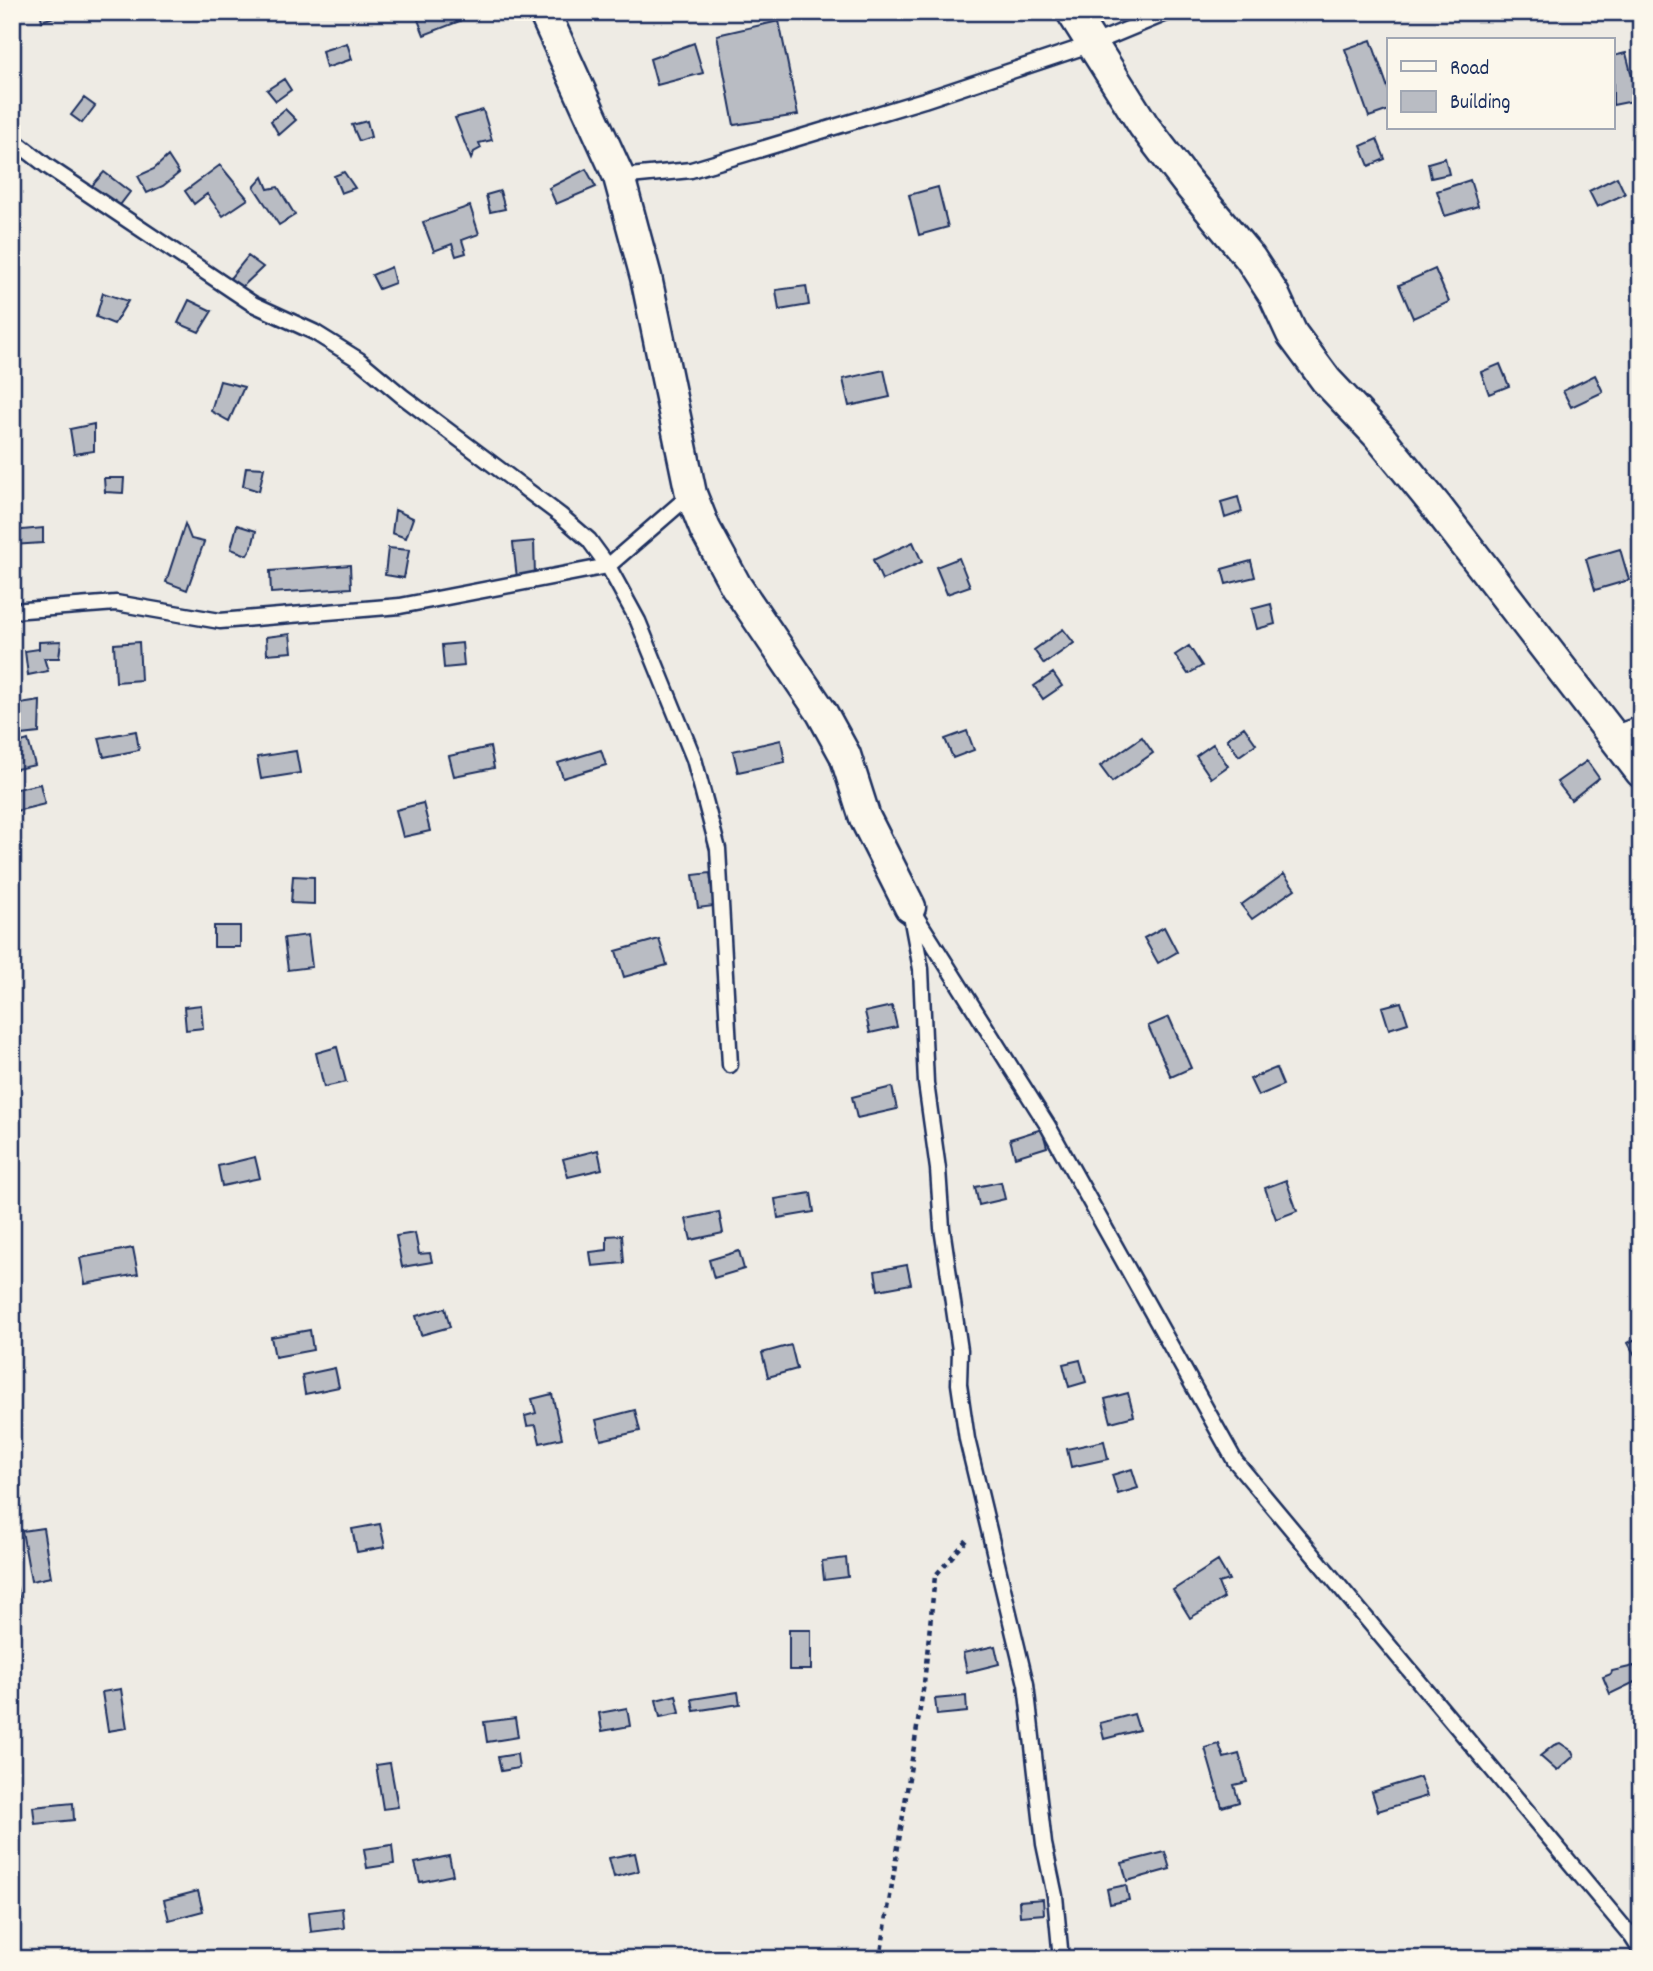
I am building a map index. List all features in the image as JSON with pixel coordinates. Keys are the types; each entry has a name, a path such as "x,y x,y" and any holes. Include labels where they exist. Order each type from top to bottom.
{"street":[{"path":"544,12 619,177 646,277 691,494 705,529 736,586 822,713 845,755 865,818 910,907"},
{"path":"1072,12 1144,126 1250,258 1274,295 1292,334 1326,380 1378,435 1436,506 1641,772"}],"lane":[{"path":"619,177 691,170 924,100 1091,44 1169,12"},
{"path":"12,139 47,166 253,304 314,332 359,360 589,540 608,566 638,621 694,759 718,849 730,1065"},
{"path":"12,611 116,603 220,621 400,606 608,566 691,494"},
{"path":"1612,734 1641,724"},
{"path":"910,907 921,969 926,1083 939,1169 942,1228 960,1350 959,1384 967,1439 1027,1684 1044,1844 1055,1896 1061,1959"},
{"path":"910,907 1048,1126 1235,1461 1641,1951"}],"path":[{"path":"880,1959 924,1684 935,1576 986,1519"}],"building":[{"path":"40,12 59,12 60,15 42,21"},
{"path":"415,12 458,12 460,21 424,35"},
{"path":"779,21 798,115 734,125 717,35"},
{"path":"1371,40 1387,85 1387,111 1369,117 1345,49"},
{"path":"347,43 352,59 326,68 322,51"},
{"path":"694,43 703,73 657,85 650,59"},
{"path":"1626,53 1638,100 1614,105 1614,56"},
{"path":"284,79 291,90 276,101 267,90"},
{"path":"84,98 95,106 82,123 71,115"},
{"path":"285,109 296,120 279,135 271,121"},
{"path":"483,110 492,140 479,143 481,148 474,152 471,159 455,118"},
{"path":"367,121 371,137 359,141 352,125"},
{"path":"1377,139 1385,159 1369,166 1361,146"},
{"path":"168,156 179,173 163,186 147,193 138,176 154,169"},
{"path":"1445,158 1449,174 1431,178 1428,163"},
{"path":"220,165 248,199 223,216 207,194 194,204 185,191"},
{"path":"586,169 596,187 556,204 549,188"},
{"path":"104,172 130,192 117,209 90,188"},
{"path":"344,172 355,188 341,193 334,176"},
{"path":"263,177 268,189 278,187 295,215 279,225 254,187"},
{"path":"1617,177 1625,194 1597,207 1589,191"},
{"path":"1470,180 1478,206 1445,216 1437,191"},
{"path":"938,187 948,227 919,235 909,195"},
{"path":"500,191 505,209 490,212 486,195"},
{"path":"470,206 479,234 462,240 466,253 456,256 452,244 434,251 423,222"},
{"path":"248,256 263,267 240,289 227,282"},
{"path":"391,267 395,283 379,289 372,275"},
{"path":"1435,269 1449,302 1413,318 1399,285"},
{"path":"806,286 809,305 779,310 776,290"},
{"path":"103,293 128,301 114,324 96,317"},
{"path":"189,300 212,311 199,332 178,323"},
{"path":"1500,364 1509,386 1489,394 1481,372"},
{"path":"884,370 890,397 849,406 843,379"},
{"path":"1595,375 1603,392 1571,407 1563,391"},
{"path":"220,381 244,387 229,421 211,411"},
{"path":"94,424 94,451 74,454 70,429"},
{"path":"246,467 264,468 259,491 243,486"},
{"path":"104,478 124,478 123,493 105,492"},
{"path":"1238,497 1242,512 1225,518 1221,502"},
{"path":"395,510 413,518 406,538 392,533"},
{"path":"185,524 191,539 204,542 187,590 166,582"},
{"path":"237,525 256,531 247,555 231,549"},
{"path":"43,528 43,543 12,545 12,531"},
{"path":"534,541 535,575 517,578 513,543"},
{"path":"913,542 922,562 882,580 873,560"},
{"path":"388,548 409,550 404,578 385,575"},
{"path":"1620,549 1629,580 1595,590 1586,559"},
{"path":"959,558 970,586 947,594 936,567"},
{"path":"1251,561 1255,577 1226,584 1222,569"},
{"path":"350,565 351,588 271,593 270,571"},
{"path":"1271,604 1275,624 1257,629 1252,609"},
{"path":"1063,629 1074,643 1044,664 1034,650"},
{"path":"290,634 292,652 267,654 266,637"},
{"path":"61,641 59,658 44,658 48,671 28,675 25,651 39,649 39,642"},
{"path":"139,642 141,680 116,682 114,644"},
{"path":"462,643 464,666 444,668 442,645"},
{"path":"1189,646 1202,666 1188,674 1175,655"},
{"path":"1053,673 1062,686 1043,699 1034,686"},
{"path":"40,701 39,733 22,735 20,704"},
{"path":"1244,727 1256,744 1239,756 1227,739"},
{"path":"136,731 139,750 104,757 99,738"},
{"path":"967,731 974,750 953,758 945,739"},
{"path":"1142,737 1153,753 1112,782 1100,766"},
{"path":"28,740 35,765 12,770 12,745"},
{"path":"781,740 785,762 738,772 733,751"},
{"path":"1213,744 1228,766 1211,778 1196,756"},
{"path":"490,747 494,768 454,776 449,756"},
{"path":"601,750 606,765 563,778 558,763"},
{"path":"296,751 300,773 261,779 257,757"},
{"path":"1587,761 1599,778 1571,800 1557,782"},
{"path":"40,784 45,804 12,812 12,790"},
{"path":"423,803 430,831 403,837 396,810"},
{"path":"710,873 714,906 698,908 693,875"},
{"path":"1284,874 1295,889 1252,919 1241,905"},
{"path":"293,876 314,877 314,904 291,903"},
{"path":"214,926 240,926 240,947 214,947"},
{"path":"1164,927 1177,952 1158,963 1144,938"},
{"path":"308,935 312,967 288,970 284,938"},
{"path":"659,939 667,965 624,977 616,951"},
{"path":"1401,1002 1408,1023 1389,1029 1382,1007"},
{"path":"201,1005 203,1028 186,1030 184,1007"},
{"path":"892,1006 897,1027 870,1033 865,1012"},
{"path":"1169,1017 1191,1068 1171,1077 1148,1026"},
{"path":"337,1047 346,1082 324,1087 316,1053"},
{"path":"1276,1068 1283,1085 1258,1096 1250,1079"},
{"path":"892,1087 897,1109 857,1118 852,1097"},
{"path":"1042,1129 1047,1147 1015,1157 1010,1139"},
{"path":"598,1150 602,1169 568,1177 563,1159"},
{"path":"255,1157 260,1178 222,1186 218,1166"},
{"path":"1286,1180 1297,1211 1276,1219 1265,1188"},
{"path":"1001,1182 1005,1199 979,1205 975,1187"},
{"path":"811,1193 814,1212 778,1218 775,1199"},
{"path":"719,1212 723,1233 691,1240 686,1219"},
{"path":"415,1233 419,1254 430,1253 432,1262 402,1267 396,1236"},
{"path":"622,1235 624,1263 592,1266 590,1252 607,1250 607,1236"},
{"path":"133,1248 138,1274 85,1284 80,1258"},
{"path":"739,1251 744,1269 714,1278 709,1260"},
{"path":"907,1265 911,1284 878,1290 875,1271"},
{"path":"445,1308 450,1327 421,1335 416,1316"},
{"path":"310,1330 313,1350 275,1357 271,1337"},
{"path":"1641,1336 1641,1366 1628,1343"},
{"path":"791,1345 797,1369 768,1377 762,1353"},
{"path":"1080,1360 1086,1382 1069,1387 1063,1364"},
{"path":"335,1368 339,1387 305,1394 302,1375"},
{"path":"1128,1393 1134,1416 1111,1422 1105,1399"},
{"path":"552,1394 562,1438 540,1443 536,1425 527,1426 525,1416 536,1413 532,1399"},
{"path":"635,1410 640,1431 601,1440 596,1420"},
{"path":"1104,1441 1108,1459 1071,1467 1067,1449"},
{"path":"1132,1469 1138,1488 1118,1494 1112,1475"},
{"path":"380,1524 385,1547 357,1552 352,1529"},
{"path":"43,1528 51,1577 31,1581 22,1531"},
{"path":"846,1558 848,1577 824,1580 822,1561"},
{"path":"1218,1561 1229,1580 1218,1583 1224,1598 1190,1618 1173,1590"},
{"path":"14,1578 19,1597 12,1598"},
{"path":"789,1630 811,1630 811,1670 789,1670"},
{"path":"995,1646 999,1664 967,1672 963,1653"},
{"path":"1634,1666 1641,1679 1610,1694 1603,1677 1612,1671"},
{"path":"121,1689 127,1728 108,1731 102,1692"},
{"path":"738,1692 740,1704 694,1711 692,1699"},
{"path":"676,1695 680,1713 660,1717 656,1700"},
{"path":"966,1696 967,1712 937,1715 935,1699"},
{"path":"627,1708 630,1726 602,1731 599,1713"},
{"path":"1134,1714 1139,1730 1104,1739 1100,1723"},
{"path":"515,1718 518,1737 487,1742 484,1722"},
{"path":"1560,1743 1572,1751 1574,1756 1557,1771 1540,1756"},
{"path":"1219,1744 1224,1758 1239,1754 1247,1782 1234,1785 1239,1802 1222,1807 1205,1748"},
{"path":"517,1754 519,1768 501,1771 498,1757"},
{"path":"390,1763 398,1807 383,1809 376,1765"},
{"path":"1420,1777 1427,1796 1378,1811 1372,1792"},
{"path":"73,1803 74,1820 35,1824 33,1807"},
{"path":"392,1845 394,1864 367,1868 364,1849"},
{"path":"1165,1852 1170,1869 1127,1881 1122,1863"},
{"path":"635,1853 639,1871 614,1877 609,1858"},
{"path":"449,1856 453,1875 420,1882 415,1863"},
{"path":"1126,1885 1129,1900 1110,1904 1107,1889"},
{"path":"198,1891 203,1911 169,1920 164,1900"},
{"path":"1043,1899 1044,1914 1020,1916 1019,1901"},
{"path":"342,1908 344,1928 311,1932 309,1912"}]}
